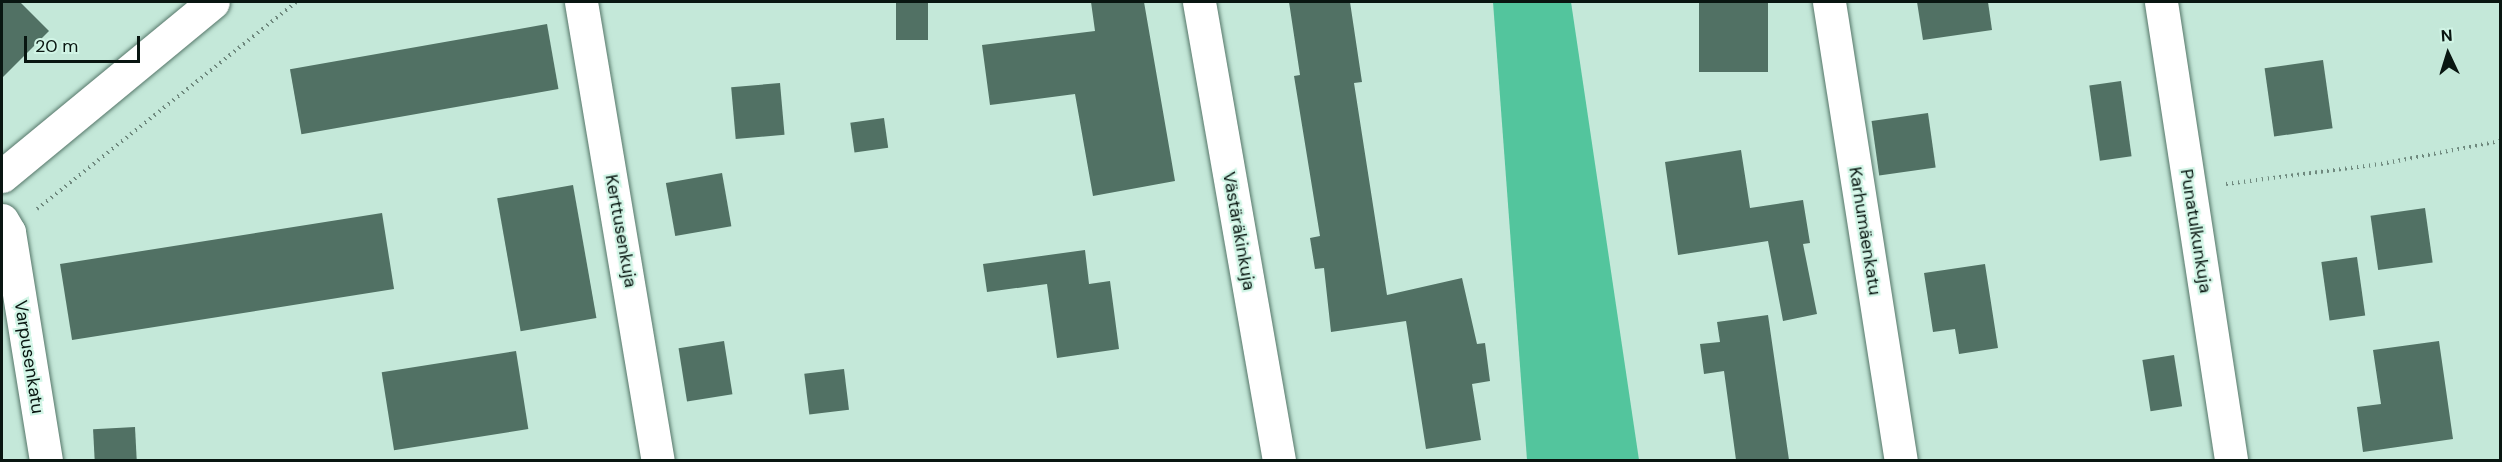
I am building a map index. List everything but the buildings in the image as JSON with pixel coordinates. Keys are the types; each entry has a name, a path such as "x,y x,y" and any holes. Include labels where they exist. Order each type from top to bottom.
{"street":[{"path":"2,176 213,2"},
{"name":"Kerttusenkuja","path":"581,2 658,460"},
{"name":"Västäräkinkuja","path":"1199,2 1279,460"},
{"name":"Karhumäenkatu","path":"1829,2 1901,460"},
{"name":"Punatulkunkuja","path":"2161,2 2231,460"},
{"name":"Varpusenkatu","path":"5,226 46,460"}],"path":[{"path":"5,226 296,2"},
{"path":"2189,188 2381,164 2500,141"}],"green space":[{"path":"1493,2 1571,2 1639,460 1527,460"}]}
